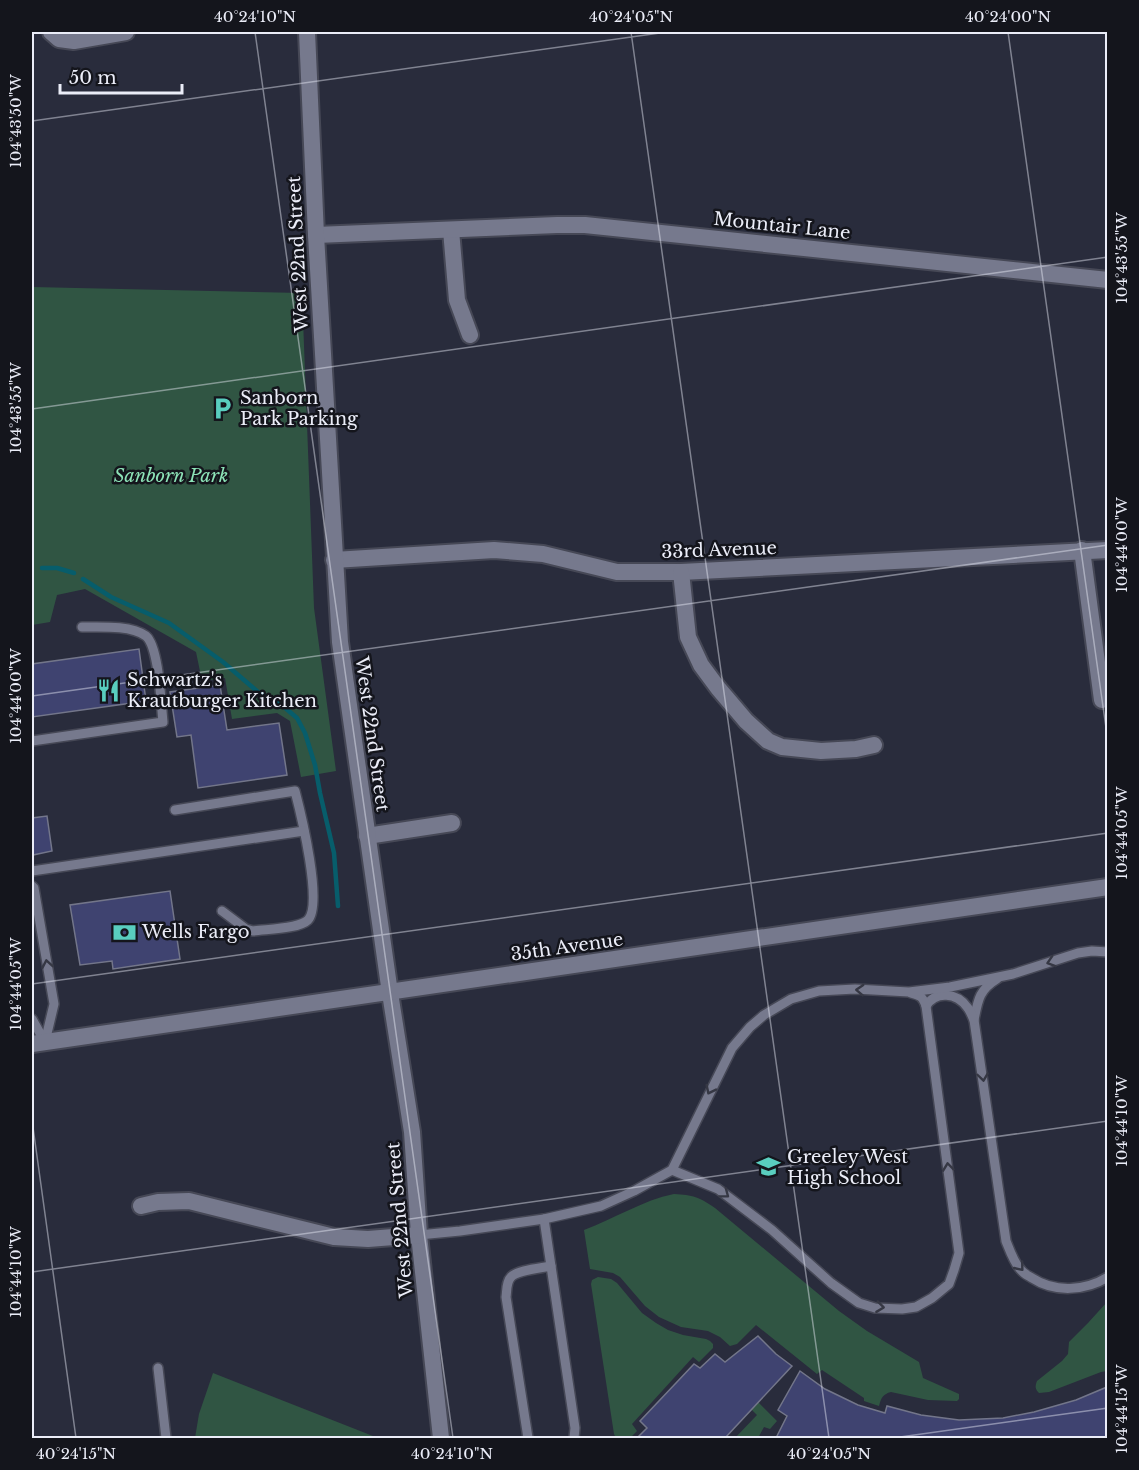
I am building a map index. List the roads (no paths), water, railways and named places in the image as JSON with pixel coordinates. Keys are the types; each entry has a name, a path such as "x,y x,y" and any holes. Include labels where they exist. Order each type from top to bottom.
{"street":[{"path":"51,32 59,39 74,41 126,32"},
{"name":"West 22nd Street","path":"307,32 316,235 340,642 412,1132 419,1235 441,1438"},
{"name":"Mountair Lane","path":"316,235 585,225 1107,279"},
{"path":"451,230 457,300 470,335"},
{"name":"33rd Avenue","path":"334,560 494,550 543,554 618,572 681,572 1107,550"},
{"path":"1082,550 1102,700"},
{"path":"681,572 688,637 701,665 753,728 768,741 782,747 821,751 856,749 874,745"},
{"path":"367,836 452,823"},
{"name":"35th Avenue","path":"38,1043 1107,887"},
{"path":"141,1206 158,1202 189,1201 334,1237 368,1239 419,1235"}],"lane":[{"path":"32,741 163,722 159,678 151,642 146,636 136,631 113,627 82,627"},
{"path":"175,810 296,791 312,878 313,913 307,921 298,925 253,930 246,929 222,911"},
{"path":"32,871 304,831"},
{"path":"32,886 54,1004 38,1043"},
{"path":"419,1235 460,1232 544,1220 601,1206 672,1170 732,1048 764,1015 790,999 819,991 855,989 909,992 950,987 1013,974 1078,953 1107,952"},
{"path":"974,1020 981,992 1000,977"},
{"path":"672,1170 718,1189 772,1230 831,1283 859,1303 875,1308 902,1309 916,1307 932,1298 949,1284 959,1253 926,1006 924,998 909,992"},
{"path":"926,1006 934,998 955,997 967,1006 974,1020 1006,1241 1021,1270 1040,1283 1057,1289 1079,1288 1100,1282 1107,1277"},
{"path":"32,1019 38,1043"},
{"path":"544,1220 575,1428 574,1438"},
{"path":"528,1438 506,1297 507,1284 511,1276 518,1272 551,1266"},
{"path":"158,1368 166,1438"}],"waterway":[{"path":"42,568 57,568 74,573"},
{"path":"83,579 111,597 169,623 223,662 258,692 284,707 297,718 305,733 315,765 334,853 338,906"}],"place":[{"name":"Sanborn Park Parking","path":"222,408"},
{"name":"Schwartz's Krautburger Kitchen","path":"109,690"},
{"name":"Wells Fargo","path":"124,932"},
{"name":"Greeley West High School","path":"769,1167"}],"park label":[{"name":"Sanborn Park","path":"171,476"}]}
